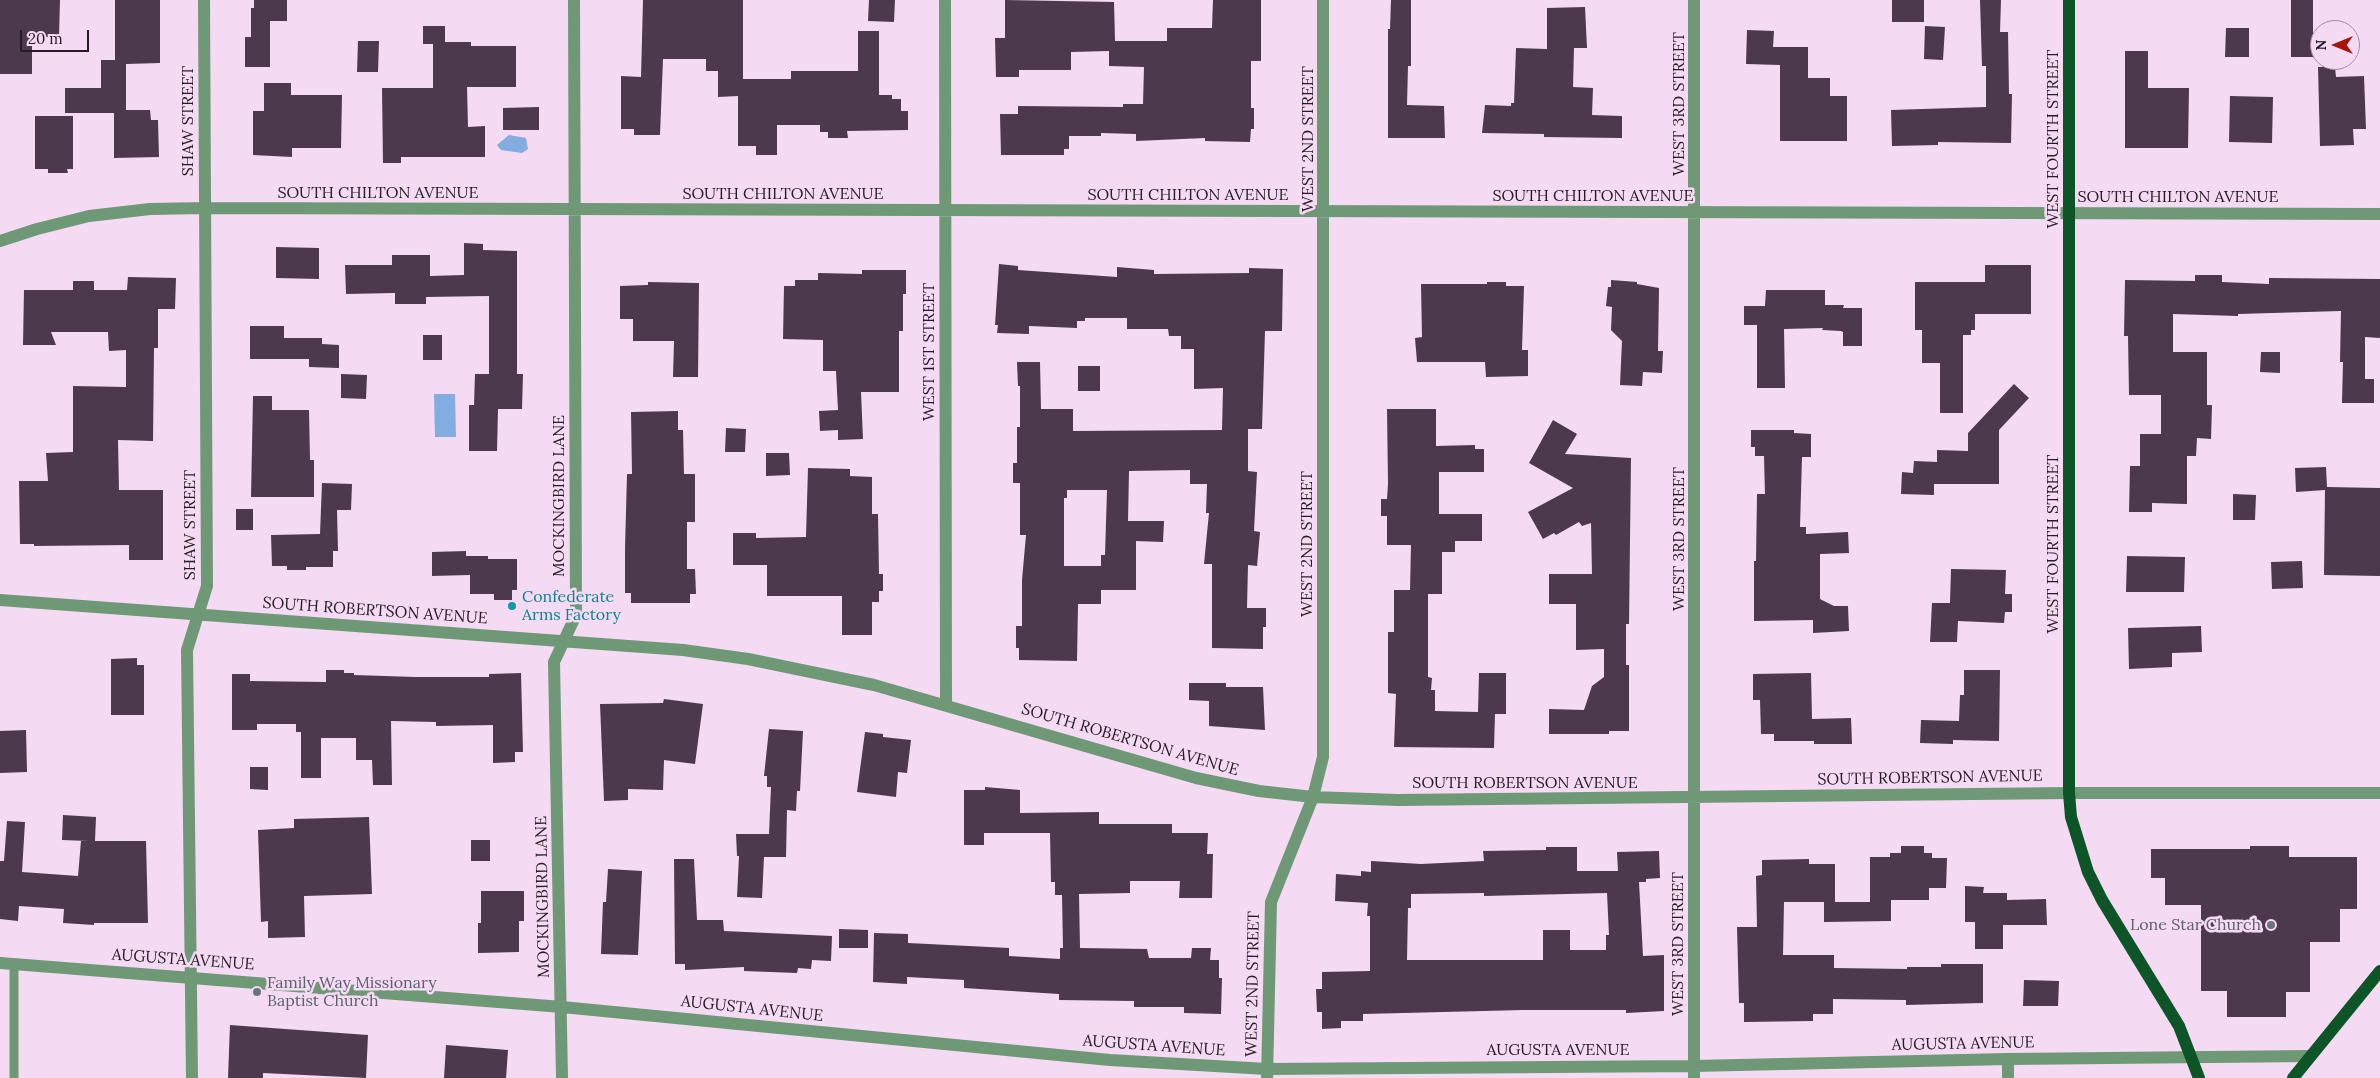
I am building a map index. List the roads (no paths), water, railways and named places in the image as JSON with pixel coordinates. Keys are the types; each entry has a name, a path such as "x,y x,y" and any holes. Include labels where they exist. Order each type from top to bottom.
{"main road":[{"name":"WEST FOURTH STREET","path":"2069,0 2069,793 2071,817 2077,841 2092,879 2115,924 2159,990 2179,1026 2193,1057 2199,1078"},
{"path":"2293,1078 2348,1014 2380,971"}],"street":[{"name":"SHAW STREET","path":"192,1078 187,650 207,586 204,0"},
{"name":"MOCKINGBIRD LANE","path":"562,1078 554,662 576,615 574,0"},
{"name":"WEST 1ST STREET","path":"946,0 946,704"},
{"name":"WEST 2ND STREET","path":"1267,1073 1271,902 1312,797 1323,757 1324,0"},
{"name":"WEST 3RD STREET","path":"1694,0 1696,213 1694,1072"},
{"name":"SOUTH CHILTON AVENUE","path":"0,241 37,229 89,216 150,209 205,208 2380,214"},
{"name":"SOUTH ROBERTSON AVENUE","path":"0,600 683,650 748,659 874,685 946,704 1196,778 1258,791 1312,797 1398,800 2069,793 2380,793"},
{"name":"AUGUSTA AVENUE","path":"0,963 191,976 562,1007 1110,1060 1267,1073 1694,1072 2008,1059 2310,1056"},
{"path":"2008,1059 2008,1078"}],"lane":[{"path":"14,964 14,1078"}],"water":[{"path":"509,135 526,138 528,149 522,153 501,150 497,145"},
{"path":"434,394 455,394 456,437 435,437"}],"place":[{"name":"Confederate Arms Factory","path":"512,606"},
{"name":"Lone Star Church","path":"2271,925"},
{"name":"Family Way Missionary Baptist Church","path":"257,992"}]}
